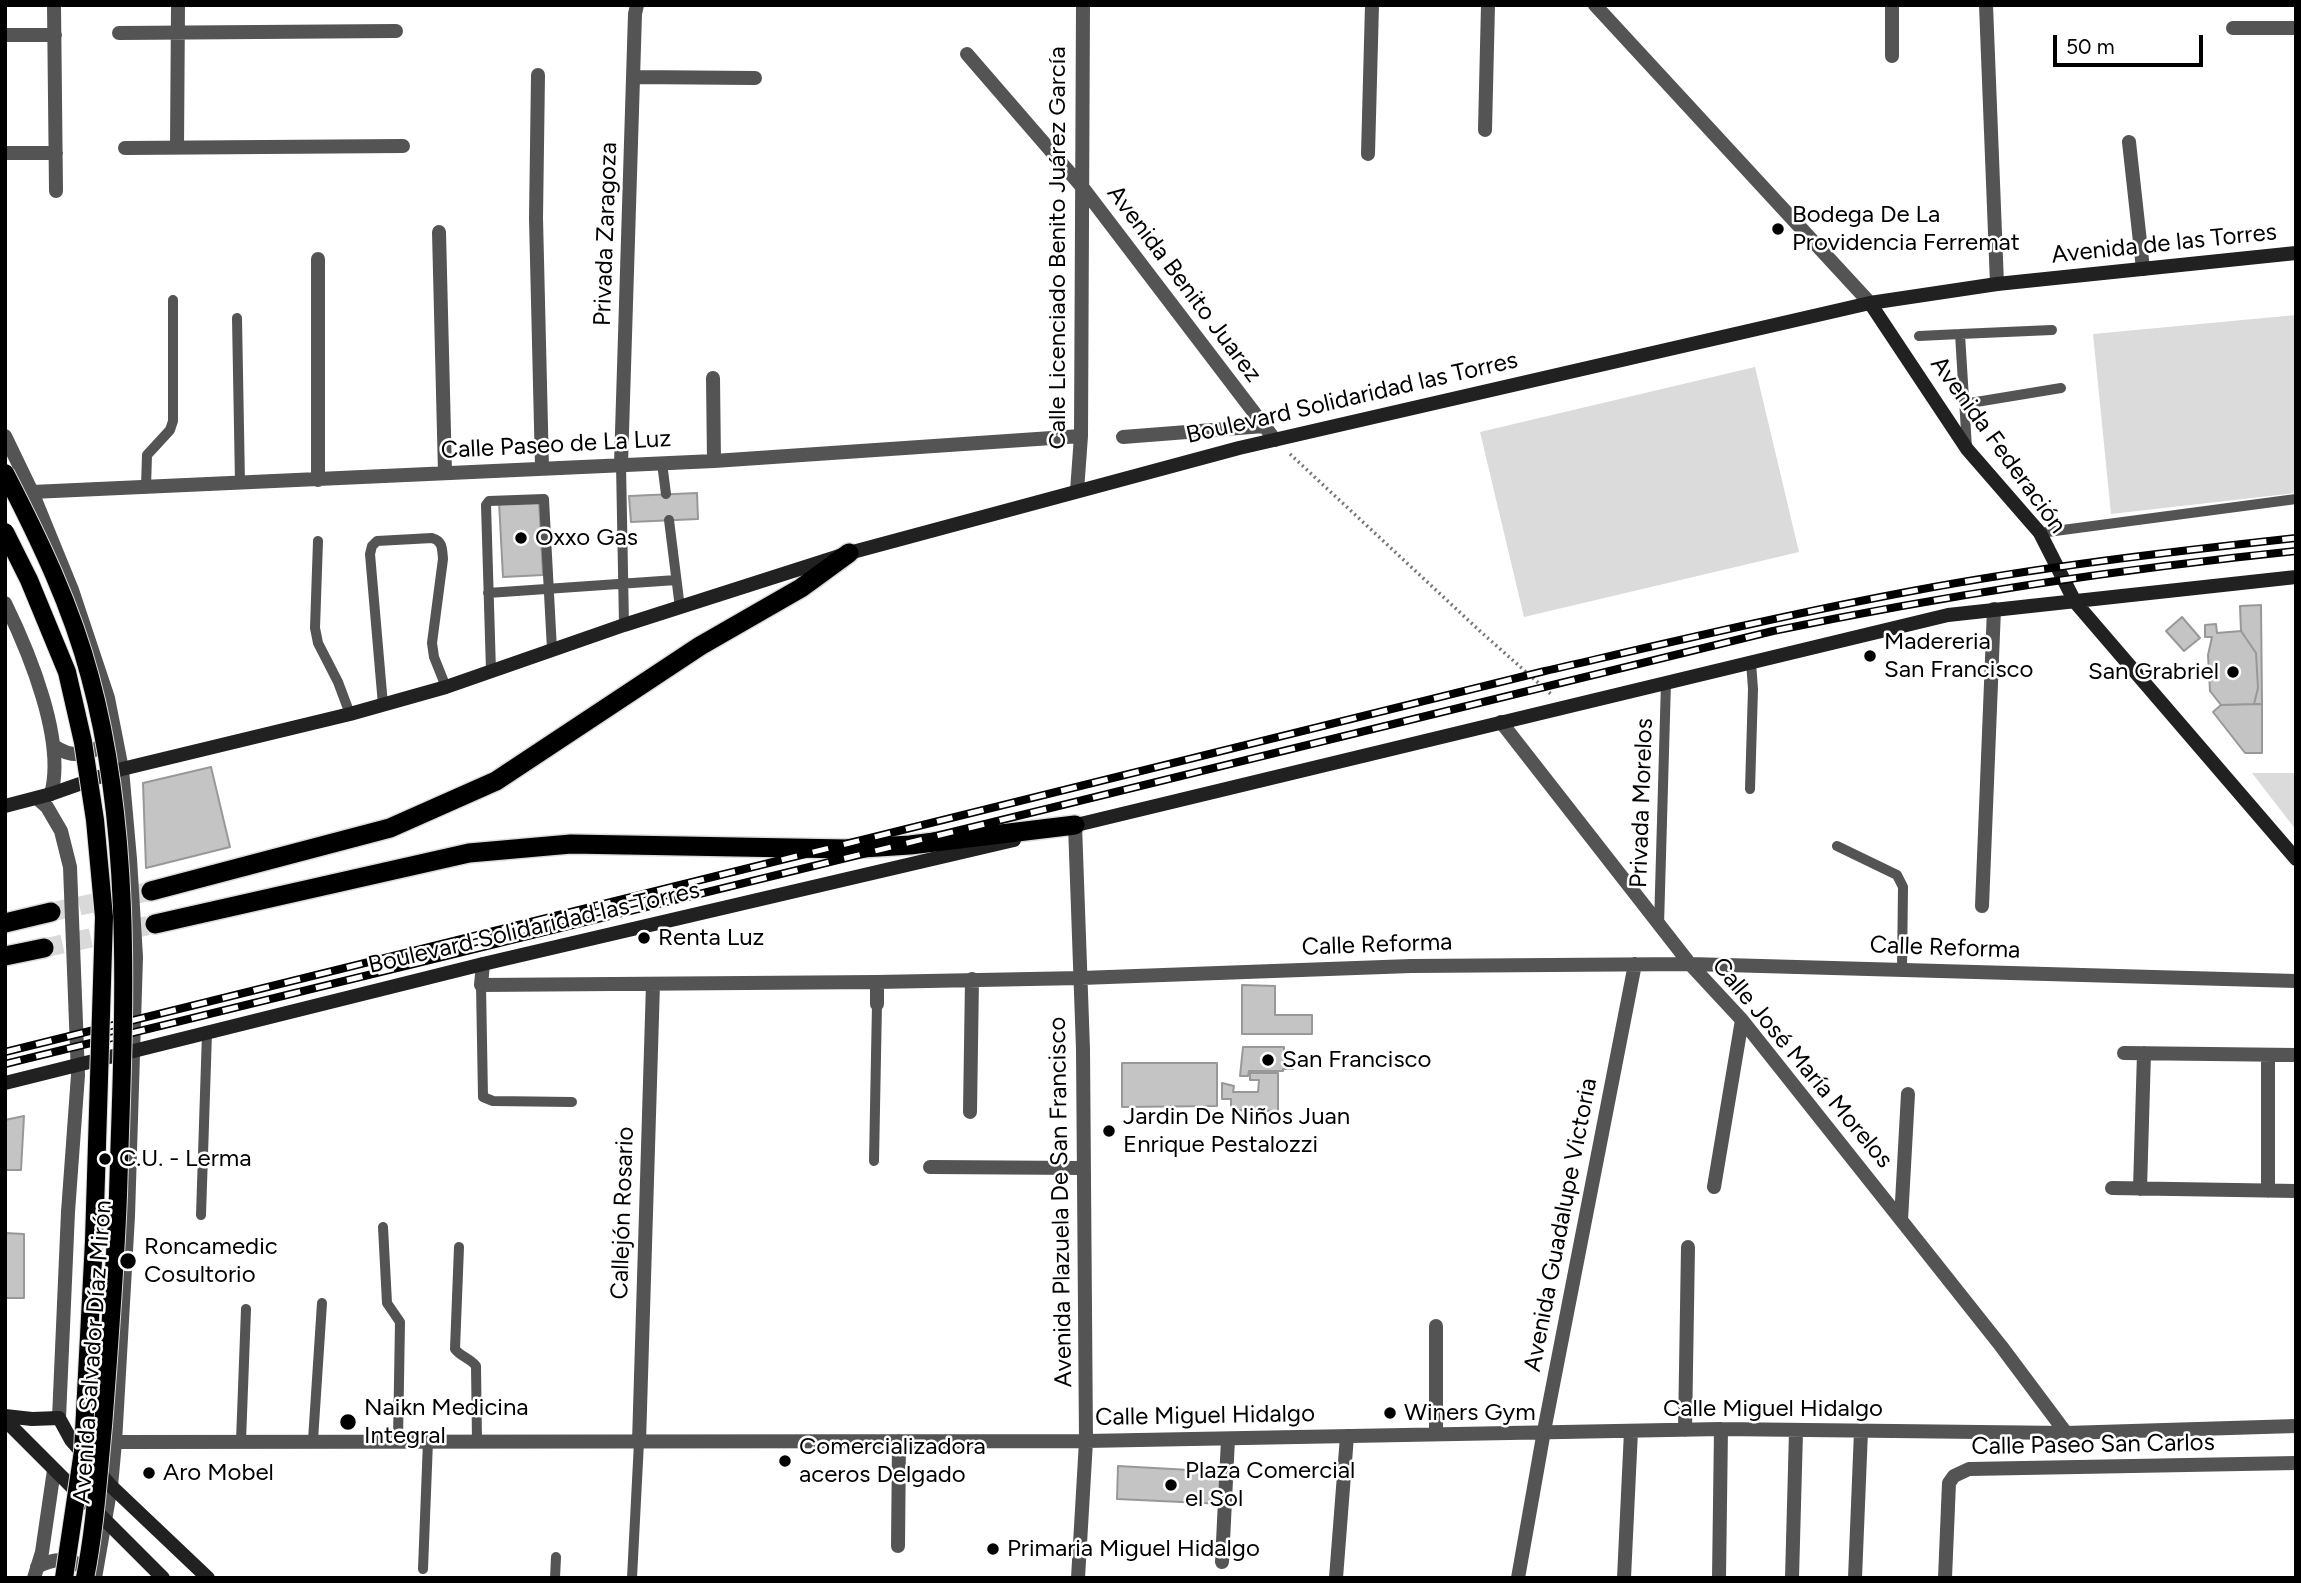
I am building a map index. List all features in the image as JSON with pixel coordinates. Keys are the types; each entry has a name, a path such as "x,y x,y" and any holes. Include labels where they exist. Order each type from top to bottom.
{"highway":[{"name":"Boulevard Solidaridad las Torres","path":"151,891 390,828 496,781 701,646 801,588 849,553"},
{"name":"Boulevard Solidaridad las Torres","path":"155,924 469,853 571,845 860,848 910,845 1075,825"},
{"path":"5,923 51,912"},
{"path":"5,956 44,948"}],"main road":[{"name":"Avenida de las Torres","path":"1870,303 1997,284 2296,253"},
{"name":"Boulevard Solidaridad las Torres","path":"5,806 44,796 122,769 350,714 446,687 624,625 849,553 1077,491 1275,440 1870,303"},
{"name":"Avenida Federación","path":"1870,303 1967,449 2040,533 2075,602 2296,859"},
{"name":"Avenida Salvador Díaz Mirón","path":"5,473 39,538 63,596 90,676 108,764 120,872 123,1046 114,1292 100,1459 85,1578"},
{"name":"Avenida Salvador Díaz Mirón","path":"5,532 29,580 67,672 83,742 95,820 104,917 94,1241 83,1451 64,1578"},
{"path":"1994,609 2296,577"},
{"name":"Boulevard Solidaridad las Torres","path":"5,1083 482,964 1075,825 1948,615 1994,609"},
{"path":"5,1418 59,1418 71,1440 111,1486 208,1578"},
{"path":"5,1418 163,1578"}],"street":[{"path":"54,5 56,191"},
{"path":"177,147 178,5"},
{"name":"Privada Zaragoza","path":"621,464 637,5"},
{"name":"Calle Licenciado Benito Juárez García","path":"1077,491 1082,436 1083,5"},
{"path":"1368,154 1372,5"},
{"path":"1485,130 1488,5"},
{"name":"Avenida Federación","path":"1595,5 1870,303"},
{"path":"1892,5 1892,56"},
{"path":"1986,5 1997,284"},
{"path":"2233,28 2296,27"},
{"path":"119,33 396,31"},
{"path":"5,35 55,35"},
{"name":"Avenida Benito Juarez","path":"967,54 1083,188 1275,440"},
{"path":"538,75 536,218 542,468"},
{"path":"635,77 755,78"},
{"path":"2129,142 2143,269"},
{"path":"125,148 403,146"},
{"path":"5,153 55,153"},
{"path":"439,232 445,473"},
{"path":"318,258 318,480"},
{"path":"713,379 714,461"},
{"path":"1123,437 1264,426"},
{"name":"Avenida Salvador Díaz Mirón","path":"5,436 32,492 72,590 108,698 122,769 136,957 134,1051 127,1243 115,1442 111,1486 95,1578"},
{"name":"Calle Paseo de La Luz","path":"32,492 714,461 1082,436"},
{"path":"5,603 31,664 54,746 55,771 44,796"},
{"path":"1982,906 1994,609"},
{"name":"Calle José María Morelos","path":"1501,722 1690,964 1742,1020 1901,1220 2066,1433"},
{"path":"54,746 66,754 81,756 104,743 115,727"},
{"name":"Avenida Salvador Díaz Mirón","path":"44,796 47,807 61,831 68,857 78,1066 68,1212 59,1418"},
{"name":"Avenida Plazuela De San Francisco","path":"1075,825 1081,978 1086,1441 1078,1578"},
{"path":"481,985 482,964"},
{"name":"Calle Reforma","path":"481,985 877,982 1081,978 1411,966 1635,964 2296,981"},
{"name":"Avenida Guadalupe Victoria","path":"1518,1578 1635,964"},
{"path":"970,1112 972,979"},
{"path":"877,982 877,1004"},
{"name":"Callejón Rosario","path":"639,1442 653,984"},
{"path":"1714,1187 1740,1046 1742,1020"},
{"path":"2124,1053 2296,1055"},
{"path":"2140,1189 2144,1053"},
{"path":"2268,1055 2268,1191"},
{"path":"1901,1220 1908,1094"},
{"path":"930,1167 1083,1168"},
{"path":"2112,1188 2296,1191"},
{"path":"1685,1430 1688,1247"},
{"path":"1436,1326 1436,1434"},
{"name":"Calle Miguel Hidalgo","path":"115,1442 1086,1441 1544,1431 1721,1429 1796,1432 2066,1433 2296,1426"},
{"path":"1719,1578 1721,1429"},
{"path":"1624,1578 1631,1431"},
{"path":"1792,1578 1796,1432"},
{"path":"1855,1578 1861,1432"},
{"path":"1336,1578 1347,1436"},
{"path":"1222,1562 1228,1439"},
{"path":"898,1546 899,1441"},
{"name":"Calle Paseo San Carlos","path":"1945,1578 1950,1483 1960,1471 2296,1463"},
{"name":"Avenida Salvador Díaz Mirón","path":"36,1572 54,1470"},
{"path":"36,1572 48,1561 64,1559 81,1564 95,1578"}],"lane":[{"path":"146,487 147,455 170,430 173,421 173,300"},
{"path":"237,318 240,483"},
{"path":"1919,336 2052,330"},
{"path":"1960,334 1967,449"},
{"path":"1964,404 2061,388"},
{"path":"662,463 666,494"},
{"path":"621,464 624,625"},
{"path":"491,671 486,502 544,499 552,650"},
{"path":"2040,533 2296,499"},
{"path":"669,520 680,608"},
{"path":"383,705 370,554 377,541 432,538 442,545 443,559 432,643 434,657 446,687"},
{"path":"318,541 315,628 318,643 338,682 350,714"},
{"path":"488,593 676,580"},
{"path":"1750,789 1752,662"},
{"name":"Privada Morelos","path":"1660,925 1666,682"},
{"path":"1838,846 1897,874 1901,880 1902,970"},
{"path":"481,985 483,1097 493,1101 572,1102"},
{"path":"874,1160 877,1004"},
{"path":"201,1215 207,1033"},
{"path":"383,1227 387,1303 400,1322 398,1440"},
{"path":"459,1247 455,1349 459,1355 476,1366 477,1441"},
{"path":"313,1440 322,1304"},
{"path":"241,1441 246,1309"},
{"path":"423,1569 428,1441"},
{"path":"632,1578 639,1442"},
{"path":"555,1578 556,1557"}],"path":[{"path":"1275,440 1481,632 1566,706"}],"shaded area":[{"path":"2296,315 2296,493 2111,514 2093,334"},
{"path":"1755,367 1799,552 1524,617 1480,432"},
{"path":"2252,773 2296,773 2296,830"}],"building":[{"name":"Oxxo Gas","path":"697,493 698,519 631,522 629,496"},
{"name":"Oxxo Gas","path":"539,500 543,575 503,577 499,502"},
{"path":"2261,605 2262,704 2254,704 2258,688 2256,653 2241,631 2240,606"},
{"path":"2182,617 2200,638 2184,651 2166,631"},
{"name":"San Grabriel","path":"2216,624 2217,633 2241,631 2256,653 2258,688 2254,704 2221,705 2210,691 2208,655 2212,637 2205,637 2205,625"},
{"path":"2262,704 2262,753 2245,753 2213,712 2221,705"},
{"path":"211,767 230,847 146,868 143,783"},
{"path":"1242,985 1275,986 1275,1015 1312,1015 1312,1034 1242,1034"},
{"name":"San Francisco","path":"1243,1047 1284,1047 1284,1054 1293,1054 1293,1069 1249,1071 1248,1076 1240,1076"},
{"path":"1122,1063 1217,1063 1217,1106 1122,1107"},
{"path":"1250,1073 1278,1073 1278,1111 1231,1110 1231,1099 1222,1099 1222,1083 1234,1086 1233,1092 1258,1092 1259,1080 1250,1080"},
{"path":"24,1116 21,1170 5,1170 5,1120"},
{"path":"5,1233 24,1234 24,1298 5,1298"},
{"name":"Plaza Comercial el Sol","path":"1118,1466 1226,1472 1224,1504 1117,1499"}],"tunnel":[{"path":"51,912 151,891"},
{"path":"44,948 155,924"}],"railway":[{"path":"5,1052 1545,671 1728,629 1960,582 2056,567 2296,538"},
{"path":"5,1064 1773,631 2033,584 2296,551"}],"place":[{"name":"Bodega De La Providencia Ferremat","path":"1778,229"},
{"name":"Oxxo Gas","path":"521,538"},
{"name":"Madereria San Francisco","path":"1870,656"},
{"name":"San Grabriel","path":"2233,672"},
{"name":"Renta Luz","path":"644,938"},
{"name":"San Francisco","path":"1268,1060"},
{"name":"Jardin De Niños Juan Enrique Pestalozzi","path":"1109,1131"},
{"name":"C.U. - Lerma","path":"105,1159"},
{"name":"Roncamedic Cosultorio","path":"128,1261"},
{"name":"Winers Gym","path":"1390,1413"},
{"name":"Naikn Medicina Integral","path":"348,1422"},
{"name":"Comercializadora aceros Delgado","path":"785,1461"},
{"name":"Aro Mobel","path":"149,1473"},
{"name":"Plaza Comercial el Sol","path":"1171,1485"},
{"name":"Primaria Miguel Hidalgo","path":"993,1549"}]}
